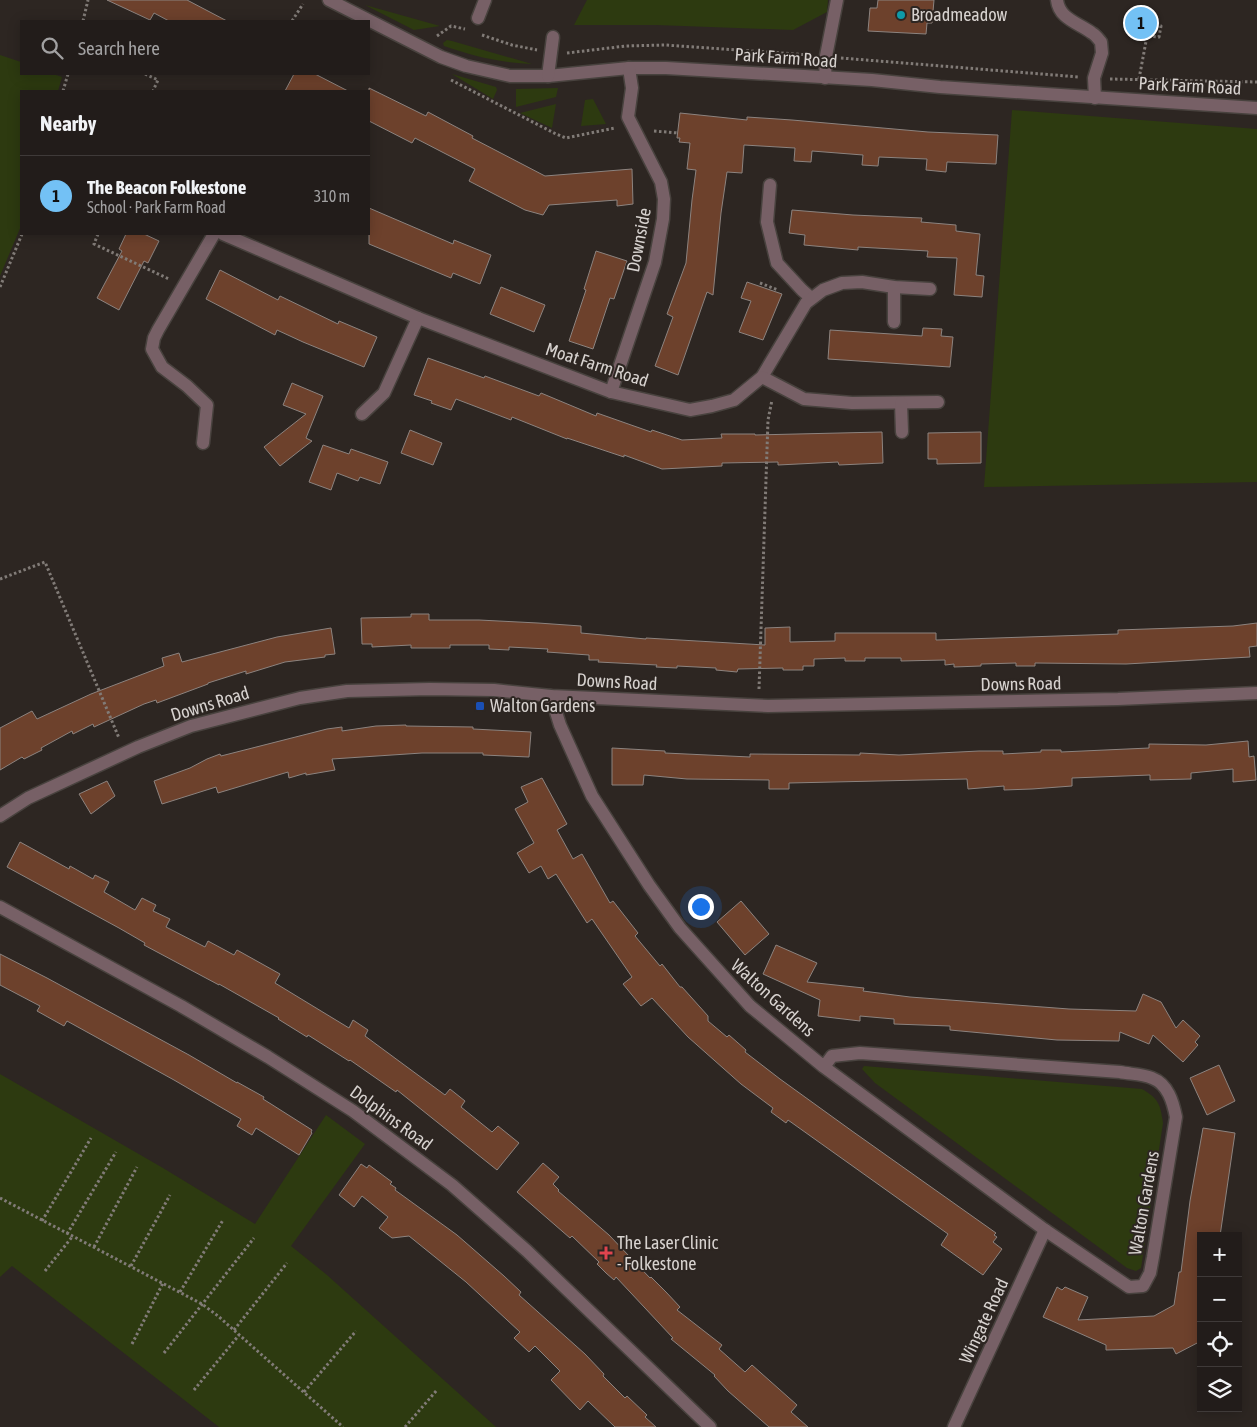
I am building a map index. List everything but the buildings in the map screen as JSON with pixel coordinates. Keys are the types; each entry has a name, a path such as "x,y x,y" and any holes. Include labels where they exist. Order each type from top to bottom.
{"street":[{"name":"Park Farm Road","path":"329,0 367,20"},
{"path":"478,18 485,0"},
{"path":"825,78 826,56 837,0"},
{"path":"1057,0 1058,7 1068,19 1092,33 1101,42 1102,53 1094,78 1095,98"},
{"name":"Park Farm Road","path":"370,21 421,48 466,66 510,76 548,76 629,68 700,69 1257,108"},
{"path":"548,76 553,37"},
{"path":"628,117 632,88 629,68"},
{"name":"Downside","path":"611,392 655,262 663,219 664,199 661,182 628,117"},
{"path":"770,185 767,222 777,263 811,298"},
{"path":"203,443 207,405 187,386 162,367 152,349 154,338 213,235"},
{"name":"Moat Farm Road","path":"225,235 418,318 611,392 690,410 734,400 762,377 806,303 823,290 842,283 862,282 894,287 930,289"},
{"path":"894,287 894,322"},
{"path":"362,414 384,393 418,318"},
{"path":"762,377 804,399 852,403 938,402"},
{"path":"901,403 902,432"},
{"name":"Downs Road","path":"0,816 28,798 138,747 191,726 300,698 348,691 494,690 550,696 768,706 1118,700 1257,693"},
{"name":"Walton Gardens","path":"550,696 560,725 592,796 649,885 680,928 750,1006 824,1067 1045,1230 1129,1287 1142,1286 1150,1273 1154,1257 1176,1117 1173,1100 1164,1087 1153,1078 1120,1072 860,1053 832,1056 824,1067"},
{"name":"Dolphins Road","path":"0,907 181,1006 268,1057 353,1111 452,1185 527,1251 710,1427"},
{"name":"Wingate Road","path":"954,1427 1045,1230"}],"path":[{"path":"82,20 88,0"},
{"path":"293,20 303,4"},
{"path":"1139,79 1147,36 1159,37 1161,26 1154,26"},
{"path":"63,90 68,75"},
{"path":"147,75 158,80 154,90"},
{"path":"446,78 566,138 615,128 628,117"},
{"path":"651,130 678,133"},
{"path":"0,287 22,235"},
{"path":"98,235 94,244 172,280"},
{"path":"759,692 768,420 773,396"},
{"path":"0,579 45,562 119,738"},
{"path":"42,1221 91,1138"},
{"path":"67,1234 116,1152"},
{"path":"94,1247 137,1167"},
{"path":"131,1266 170,1195"},
{"path":"0,1198 202,1304 343,1427"},
{"path":"180,1292 223,1220"},
{"path":"45,1271 72,1237"},
{"path":"164,1352 254,1238"},
{"path":"234,1330 287,1263"},
{"path":"132,1344 163,1283"},
{"path":"304,1392 356,1331"},
{"path":"194,1390 239,1335"},
{"path":"405,1427 437,1390"}],"green space":[{"path":"587,0 828,0 827,12 793,30 656,25 574,25"},
{"path":"365,5 440,26 414,30"},
{"path":"447,40 532,64 498,61 466,53 444,46 443,43"},
{"path":"0,55 20,62 20,75 56,75 62,77 58,90 20,90 20,228 0,276"},
{"path":"452,74 496,87 497,90 493,99"},
{"path":"558,88 556,97 516,107 516,89"},
{"path":"593,99 606,124 581,126 585,100"},
{"path":"556,104 552,128 520,113"},
{"path":"1012,110 1257,129 1257,482 984,487"},
{"path":"864,1066 1142,1089 1148,1093 1158,1103 1163,1123 1141,1268 1136,1271 1127,1268 875,1083 862,1069"},
{"path":"0,1074 163,1168 255,1224 326,1115 365,1144 291,1246 327,1275 496,1427 219,1427 12,1266 0,1277"}],"place":[{"name":"Broadmeadow","path":"901,15"},
{"name":"The Beacon Folkestone","path":"1141,23"},
{"name":"Walton Gardens","path":"480,706"},
{"name":"The Laser Clinic - Folkestone","path":"606,1253"}]}
